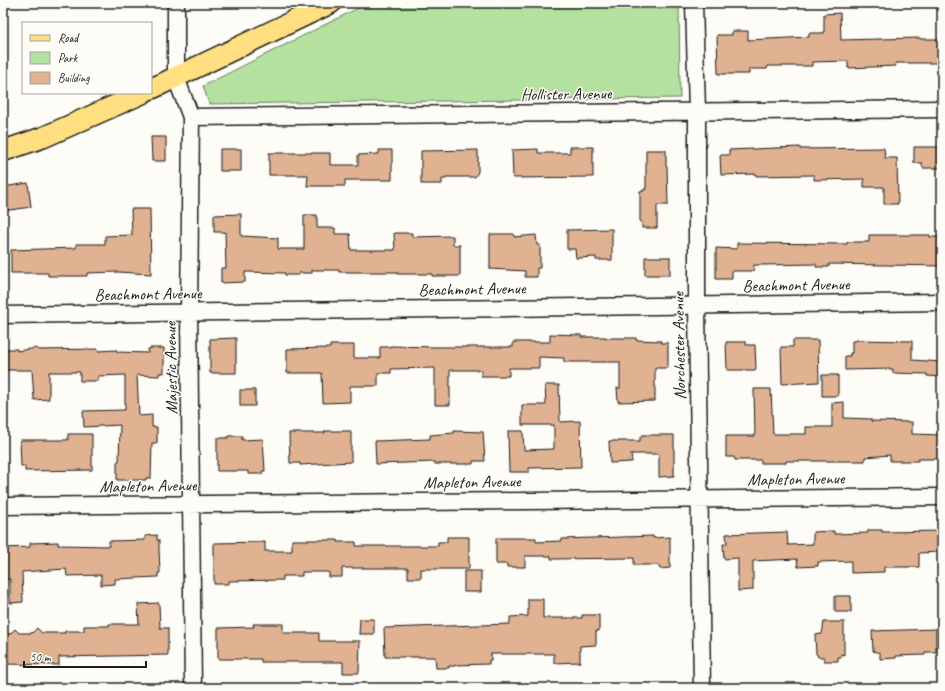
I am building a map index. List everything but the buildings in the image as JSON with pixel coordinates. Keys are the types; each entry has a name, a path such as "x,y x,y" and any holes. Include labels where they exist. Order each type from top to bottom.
{"main road":[{"path":"152,89 331,3"},
{"path":"3,151 44,137 141,94"}],"street":[{"name":"Majestic Avenue","path":"176,3 176,78 191,117 189,312 193,688"},
{"name":"Norchester Avenue","path":"694,3 697,111 702,688"},
{"name":"Hollister Avenue","path":"191,117 942,109"},
{"name":"Beachmont Avenue","path":"3,315 942,302"},
{"name":"Mapleton Avenue","path":"3,506 942,497"}],"green space":[{"path":"368,3 679,3 680,98 209,104 203,86"}]}
